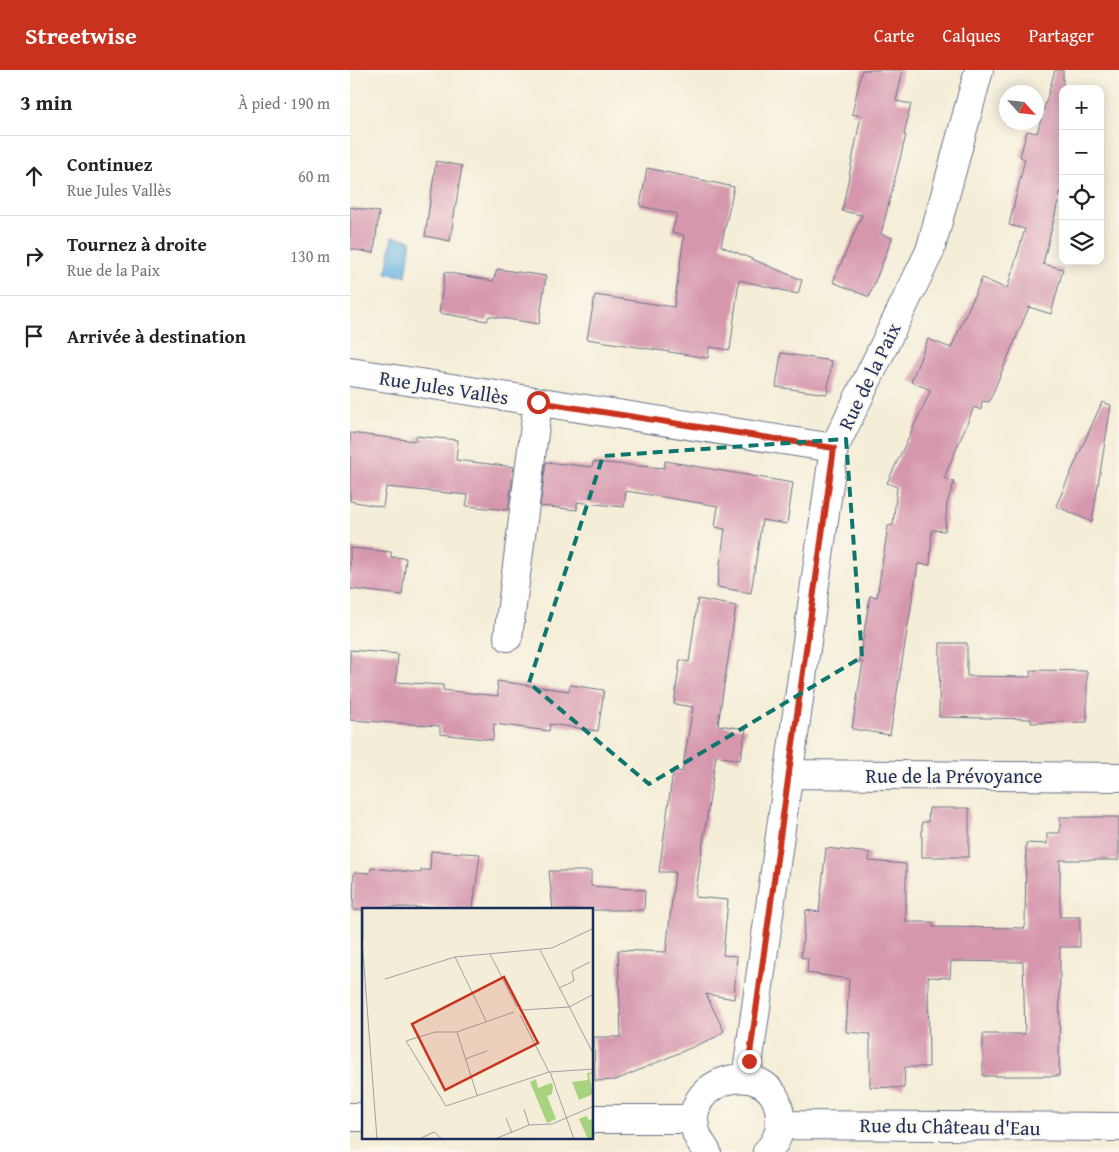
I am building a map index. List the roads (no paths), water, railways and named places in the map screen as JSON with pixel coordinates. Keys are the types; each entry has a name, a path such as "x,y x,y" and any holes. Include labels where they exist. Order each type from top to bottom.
{"street":[{"name":"Rue de la Paix","path":"746,1079 834,448 930,251 979,70"},
{"name":"Rue Jules Vallès","path":"350,372 834,448"},
{"path":"508,637 538,402"},
{"name":"Rue de la Prévoyance","path":"790,774 1119,777"},
{"path":"707,1152 695,1131 694,1119 698,1104 706,1092 717,1083 732,1078 746,1079 758,1083 768,1090 778,1106 781,1125 777,1138 767,1152"},
{"path":"594,1119 694,1119"},
{"name":"Rue du Château d'Eau","path":"781,1125 1119,1128"}],"water":[{"path":"392,237 411,240 406,276 386,274"}]}
